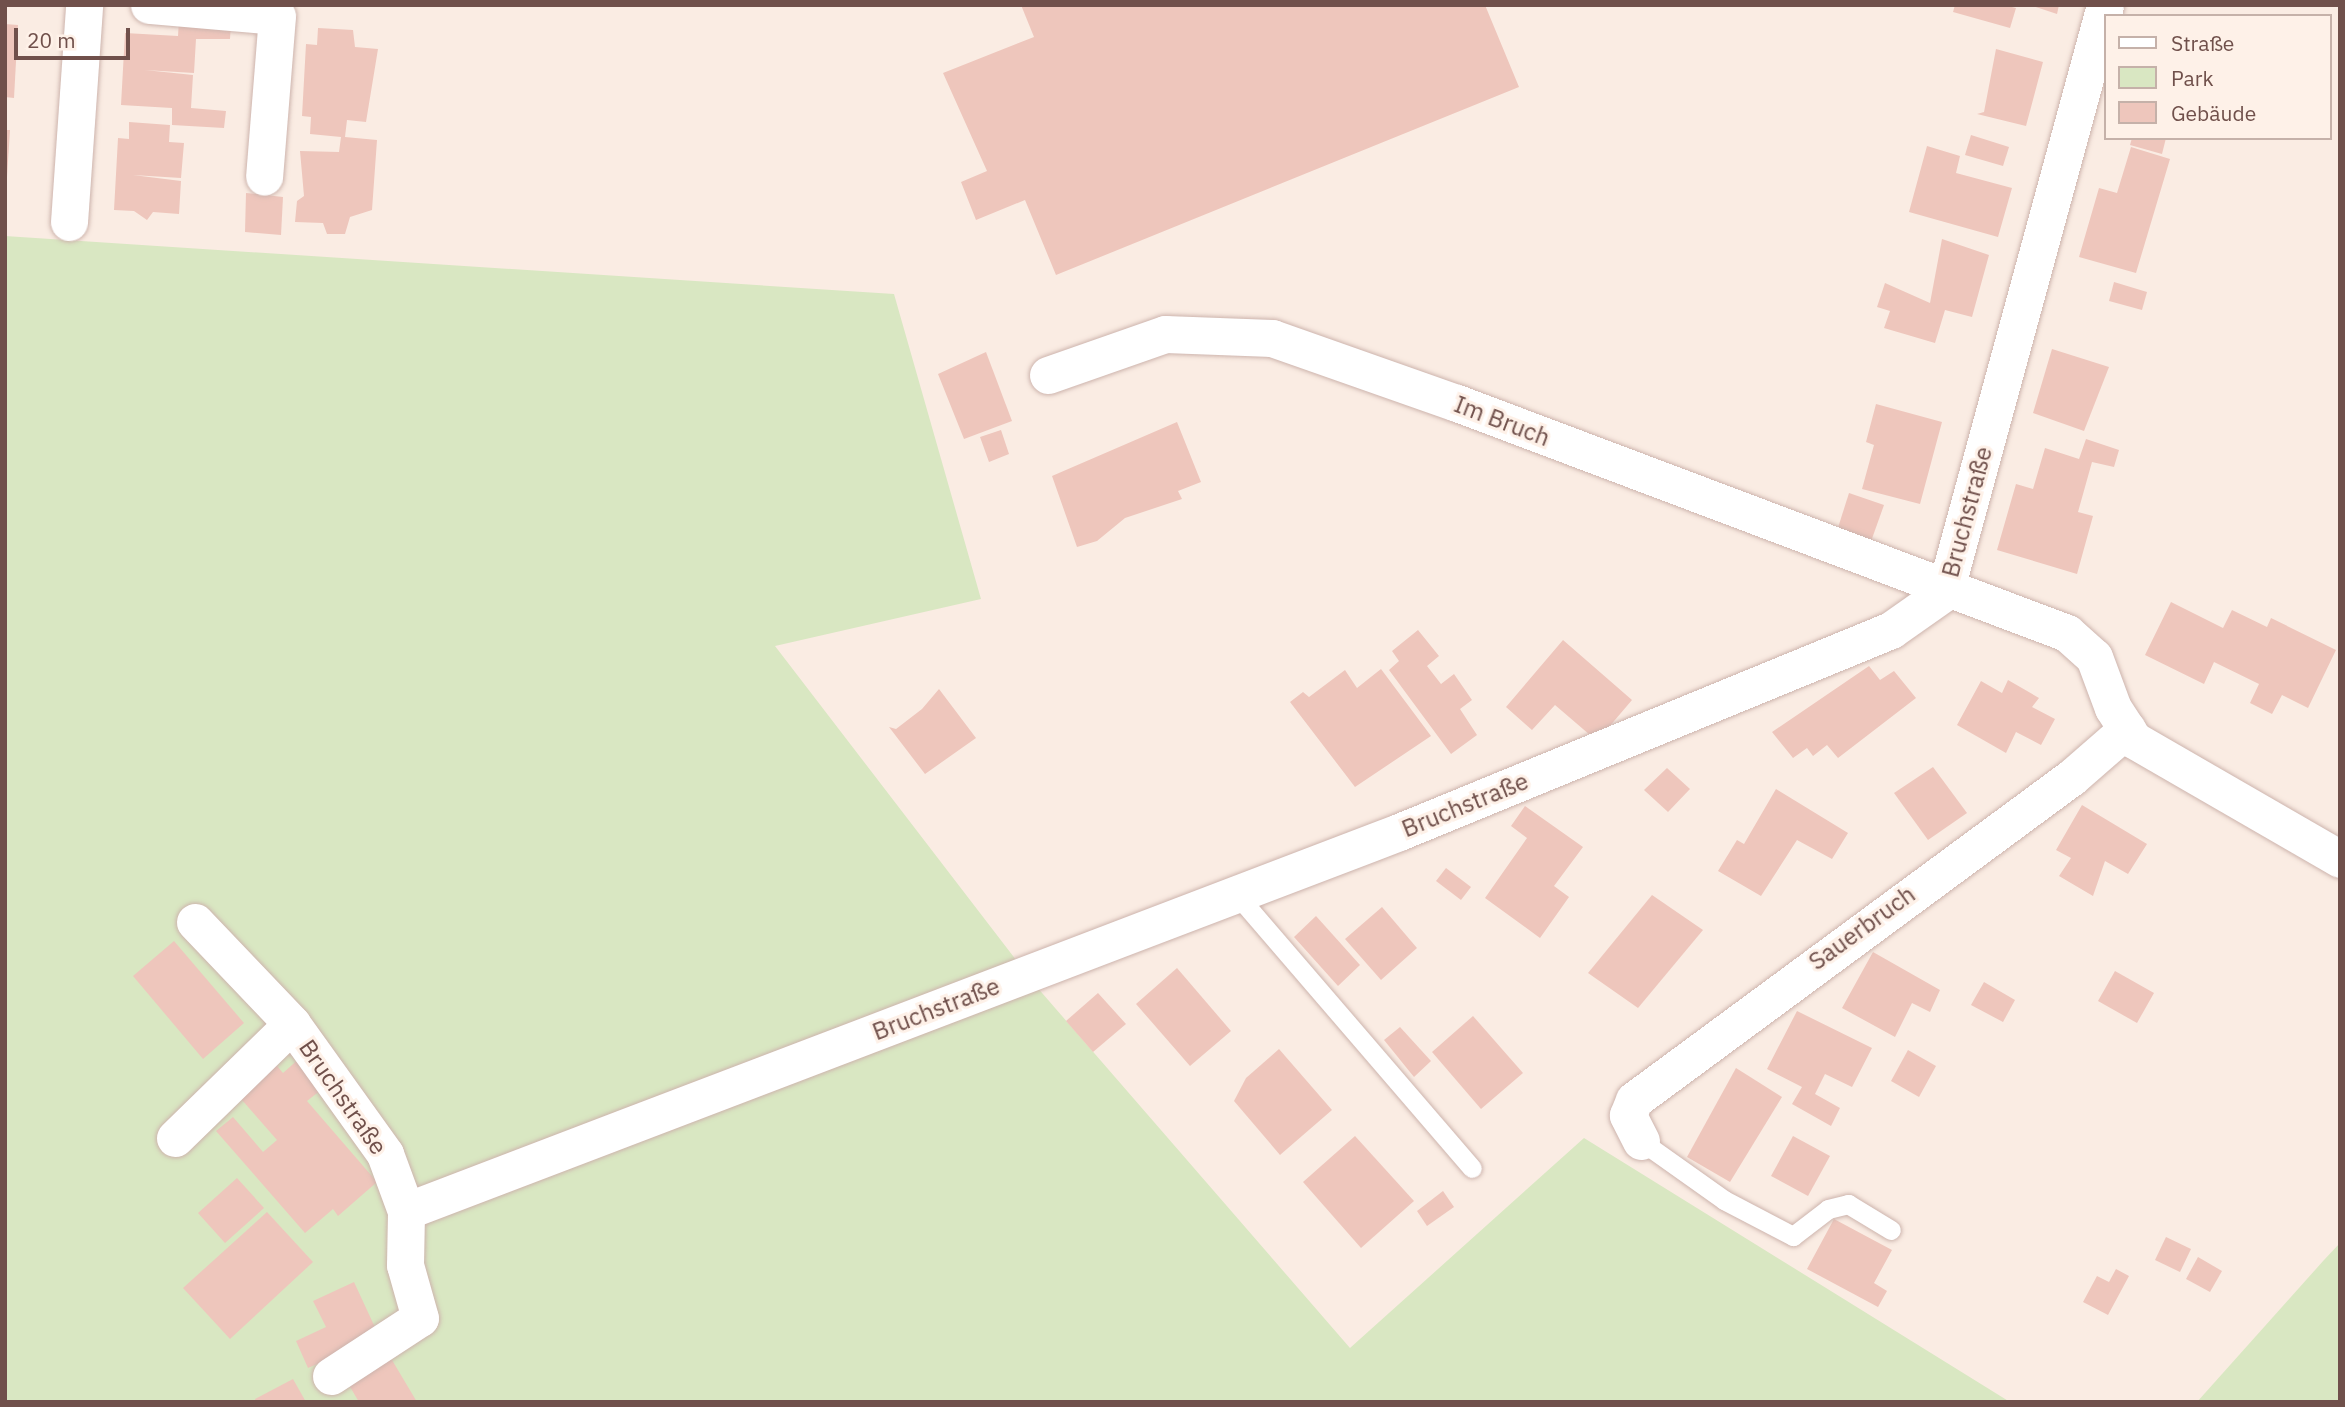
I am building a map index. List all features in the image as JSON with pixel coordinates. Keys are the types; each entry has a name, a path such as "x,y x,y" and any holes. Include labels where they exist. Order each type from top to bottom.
{"street":[{"path":"69,222 84,5"},
{"path":"149,5 277,16 264,176"},
{"name":"Bruchstraße","path":"406,1210 1237,895 1891,630 1945,592 2105,5"},
{"name":"Im Bruch","path":"1048,375 1165,334 1272,338 1945,592"},
{"path":"1945,592 2067,633 2094,657 2127,729 2172,764 2340,859"},
{"name":"Sauerbruch","path":"1642,1141 1628,1115 1634,1100 2072,777 2127,729"},
{"name":"Bruchstraße","path":"195,922 292,1024 384,1154 406,1210 405,1265 420,1318 331,1376"},
{"name":"Bruchstraße","path":"176,1138 292,1024"}],"lane":[{"path":"1237,895 1472,1168"},
{"path":"1642,1141 1724,1200 1793,1236 1828,1209 1848,1204 1891,1230"}],"green space":[{"path":"5,236 894,294 981,599 775,646 1036,986 1350,1348 1584,1138 2010,1402 5,1402"},
{"path":"2340,1243 2340,1402 2197,1402 2324,1260"}],"building":[{"path":"1021,5 1485,5 1519,87 1056,275 1025,200 976,220 961,182 987,171 943,73 1034,37"},
{"path":"1955,5 2004,5 2016,8 2010,28 1953,12"},
{"path":"2030,5 2059,5 2057,14"},
{"path":"179,20 231,23 230,39 196,39 194,73 145,70 193,75 191,108 226,111 224,128 172,125 172,108 121,105 125,33 178,36"},
{"path":"5,24 18,25 14,98 5,97"},
{"path":"318,28 353,30 355,47 378,49 366,122 347,120 345,137 377,140 372,210 350,217 345,234 327,234 323,223 295,222 297,201 304,196 300,151 339,152 341,137 310,134 311,117 302,116 306,44 317,45"},
{"path":"1996,49 2043,62 2026,126 1977,114 1984,112"},
{"path":"129,122 170,125 169,142 184,143 181,178 133,175 181,181 179,214 153,212 147,220 134,211 114,210 118,138 129,139"},
{"path":"5,130 10,130 7,177 5,176"},
{"path":"1971,135 2009,147 2003,166 1965,155"},
{"path":"2131,140 2166,140 2162,154 2130,145"},
{"path":"1927,146 1960,156 1956,173 2012,188 1998,237 1909,212"},
{"path":"2131,147 2170,159 2136,273 2079,257 2099,188 2117,193"},
{"path":"246,193 283,197 281,235 245,232"},
{"path":"1942,239 1989,255 1972,317 1945,310 1935,343 1884,328 1890,311 1877,307 1885,283 1930,303"},
{"path":"2114,282 2147,292 2142,310 2109,301"},
{"path":"2052,349 2109,367 2084,431 2033,413"},
{"path":"986,352 1012,421 964,439 938,374"},
{"path":"1876,404 1942,422 1920,504 1862,489 1874,445 1866,442"},
{"path":"1177,422 1201,482 1178,491 1182,499 1125,518 1097,541 1077,547 1052,476"},
{"path":"1001,430 1009,454 989,462 980,437"},
{"path":"2086,439 2119,450 2114,467 2092,462 2078,512 2093,516 2077,574 1997,550 2016,484 2033,489 2045,448 2079,459"},
{"path":"1849,493 1884,505 1869,547 1836,534"},
{"path":"2171,602 2223,628 2232,610 2267,627 2271,618 2336,650 2308,708 2282,695 2272,714 2250,703 2259,684 2214,662 2204,684 2145,655"},
{"path":"1418,630 1439,656 1427,666 1441,684 1454,674 1472,700 1460,709 1477,735 1451,754 1389,670 1399,661 1392,651"},
{"path":"1563,640 1632,700 1597,741 1555,705 1532,730 1506,707"},
{"path":"1869,666 1880,680 1894,671 1916,698 1838,758 1827,745 1813,756 1807,748 1793,758 1772,732"},
{"path":"1381,669 1431,736 1355,787 1290,702 1303,692 1309,697 1345,670 1357,688"},
{"path":"2008,680 2039,698 2032,707 2055,719 2041,745 2016,732 2006,753 1957,725 1981,681 2002,693"},
{"path":"939,689 976,738 925,774 889,727 896,729 922,709"},
{"path":"1933,767 1967,813 1928,840 1894,793"},
{"path":"1667,768 1690,789 1668,812 1644,790"},
{"path":"1776,789 1848,833 1832,859 1797,840 1761,896 1718,871 1737,840 1744,844"},
{"path":"2082,805 2147,844 2128,874 2105,861 2093,896 2059,876 2071,858 2056,850"},
{"path":"1525,806 1583,847 1554,886 1569,897 1540,938 1485,898 1527,838 1511,826"},
{"path":"1446,868 1471,887 1461,900 1436,881"},
{"path":"1652,895 1703,930 1638,1008 1588,973"},
{"path":"1382,907 1417,948 1381,980 1345,939"},
{"path":"1316,916 1360,965 1338,986 1294,937"},
{"path":"174,941 244,1023 203,1059 133,976"},
{"path":"1873,952 1940,990 1930,1012 1912,1003 1895,1037 1842,1008"},
{"path":"1177,968 1231,1031 1190,1066 1136,1004"},
{"path":"2115,971 2154,993 2137,1023 2098,1001"},
{"path":"1984,982 2015,1000 2003,1022 1971,1005"},
{"path":"1098,993 1126,1024 1093,1052 1066,1021"},
{"path":"1797,1011 1872,1048 1852,1087 1825,1074 1815,1094 1840,1108 1831,1126 1792,1104 1802,1087 1767,1069"},
{"path":"1473,1016 1523,1073 1481,1109 1432,1052"},
{"path":"1400,1027 1431,1061 1414,1077 1384,1040"},
{"path":"1279,1049 1332,1110 1280,1155 1234,1101 1246,1078"},
{"path":"1908,1050 1936,1066 1919,1097 1891,1081"},
{"path":"301,1057 326,1086 307,1101 377,1182 338,1216 333,1209 305,1233 216,1131 233,1117 263,1152 277,1140 235,1092 272,1060 283,1073"},
{"path":"1736,1068 1782,1097 1730,1182 1687,1157"},
{"path":"1355,1136 1414,1201 1361,1248 1303,1182"},
{"path":"1793,1136 1830,1156 1808,1196 1771,1176"},
{"path":"237,1178 264,1208 225,1243 198,1213"},
{"path":"1443,1191 1454,1207 1427,1226 1417,1211"},
{"path":"267,1212 313,1262 230,1339 183,1288"},
{"path":"1834,1219 1892,1250 1874,1283 1887,1291 1878,1307 1807,1269"},
{"path":"2166,1237 2191,1249 2180,1272 2155,1260"},
{"path":"2198,1257 2222,1271 2210,1292 2186,1279"},
{"path":"2116,1269 2129,1276 2108,1315 2083,1302 2097,1276 2109,1282"},
{"path":"354,1282 379,1336 308,1368 296,1341 326,1327 313,1301"},
{"path":"389,1355 417,1402 359,1402 346,1380"},
{"path":"293,1379 306,1402 256,1402 255,1399"}]}
